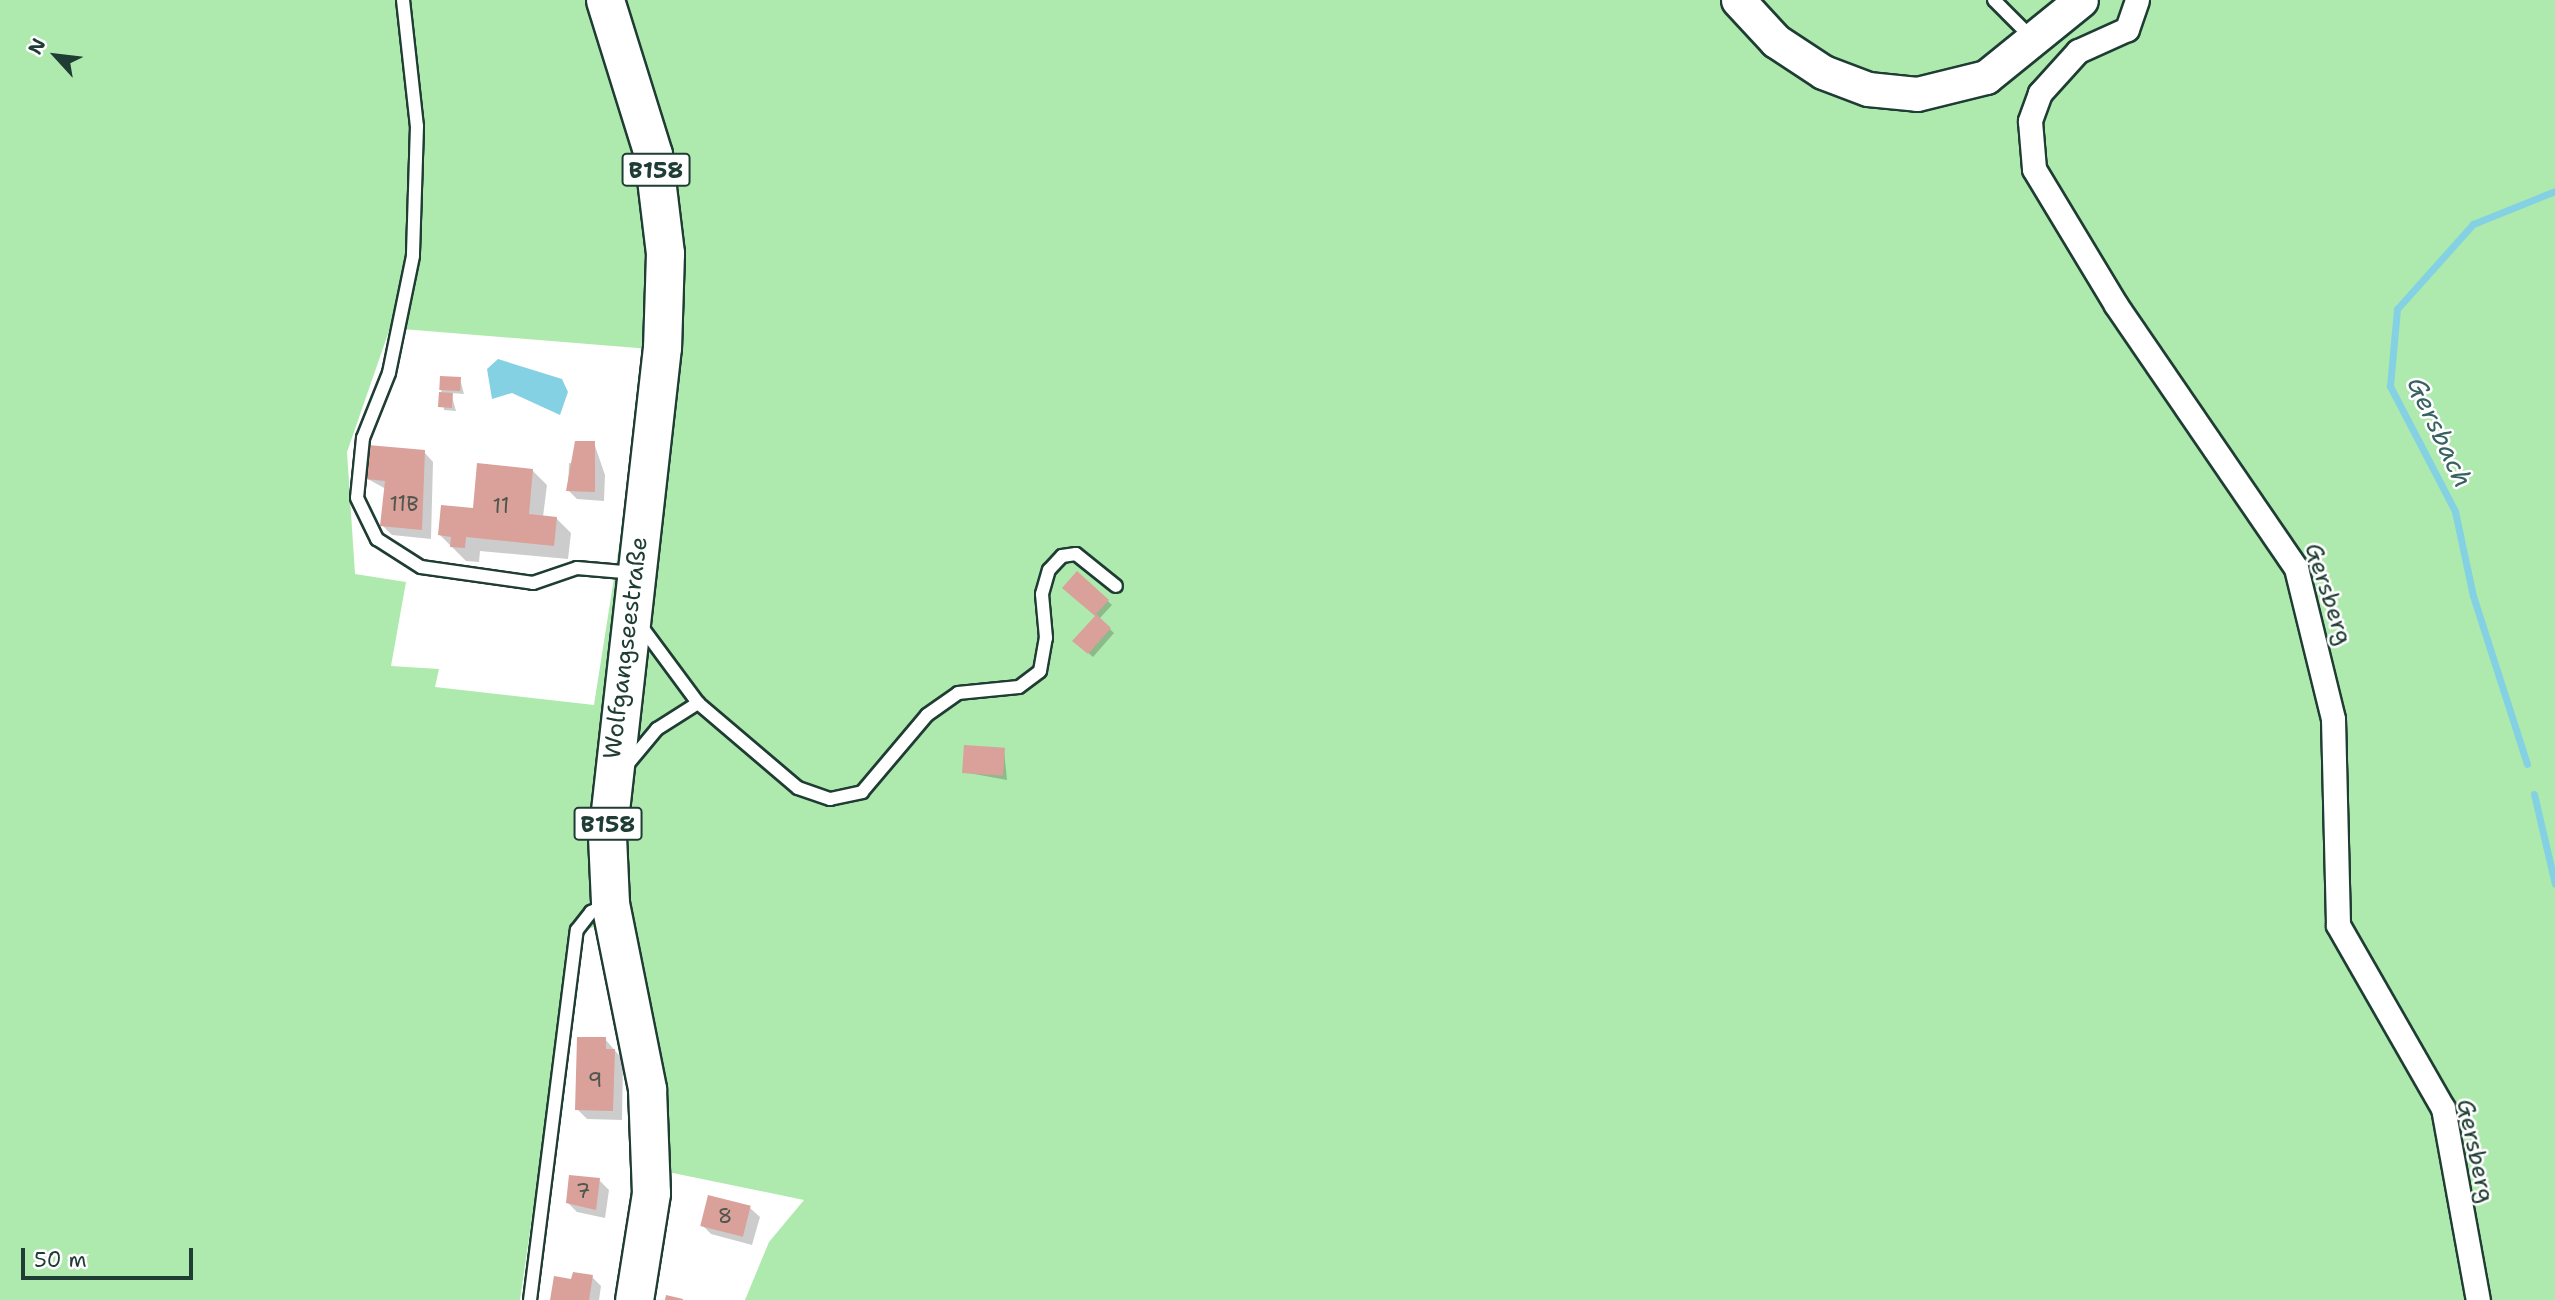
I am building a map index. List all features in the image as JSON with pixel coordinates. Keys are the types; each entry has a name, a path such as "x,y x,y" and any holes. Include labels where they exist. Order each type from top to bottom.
{"main road":[{"name":"Wolfgangseestraße","path":"605,0 653,154 665,253 662,347 611,773 610,903 647,1089 651,1193 634,1300"},
{"path":"1738,0 1803,60 1841,81 1885,92 1971,85 2035,42 2081,0"}],"street":[{"name":"Gersberg","path":"2137,0 2127,29 2086,45 2040,93 2030,121 2034,169 2116,305 2296,568 2333,719 2338,925 2443,1108 2478,1300"}],"lane":[{"path":"403,0 416,125 413,256 389,373 362,438 357,498 377,539 421,567 533,583 577,568 636,573"},
{"path":"1994,0 2035,42"},
{"path":"628,625 644,630 698,703 797,788 830,799 862,792 927,715 958,693 1019,687 1040,671 1046,638 1042,594 1049,570 1062,556 1076,554 1116,586"},
{"path":"611,773 626,771 657,729 698,703"},
{"path":"530,1300 578,930 591,912 610,903"}],"green space":[{"path":"0,0 2555,0 2555,1300 745,1300 769,1242 804,1200 634,1165 623,1042 594,927 573,935 520,1300 0,1300","holes":["390,328 650,349 594,705 435,687 439,669 391,666 406,582 355,574 347,452"]}],"water":[{"path":"498,359 562,379 568,392 560,415 512,393 492,399 487,369"}],"building":[{"path":"440,376 461,377 460,391 439,390"},
{"path":"439,392 453,393 452,408 438,407"},
{"path":"575,441 595,441 595,492 566,491"},
{"path":"368,445 425,450 422,530 380,526 385,481 365,479"},
{"path":"477,463 533,469 529,514 557,517 554,546 466,537 465,548 450,547 451,537 438,535 441,505 473,508"},
{"path":"1077,571 1109,600 1096,614 1111,628 1088,654 1072,641 1095,616 1062,588"},
{"path":"964,745 1005,748 1003,776 962,773"},
{"path":"577,1037 606,1037 606,1049 615,1049 613,1111 575,1110"},
{"path":"569,1175 600,1178 596,1210 566,1203"},
{"path":"708,1195 751,1206 743,1237 700,1226"},
{"path":"573,1272 593,1275 589,1300 550,1300 554,1276 571,1279"},
{"path":"666,1295 683,1299 683,1300 665,1300"}],"waterway":[{"name":"Gersbach","path":"2527,764 2473,596 2455,511 2390,386 2397,309 2473,224 2555,191"},
{"name":"Gersbach","path":"2534,794 2555,884"}]}
